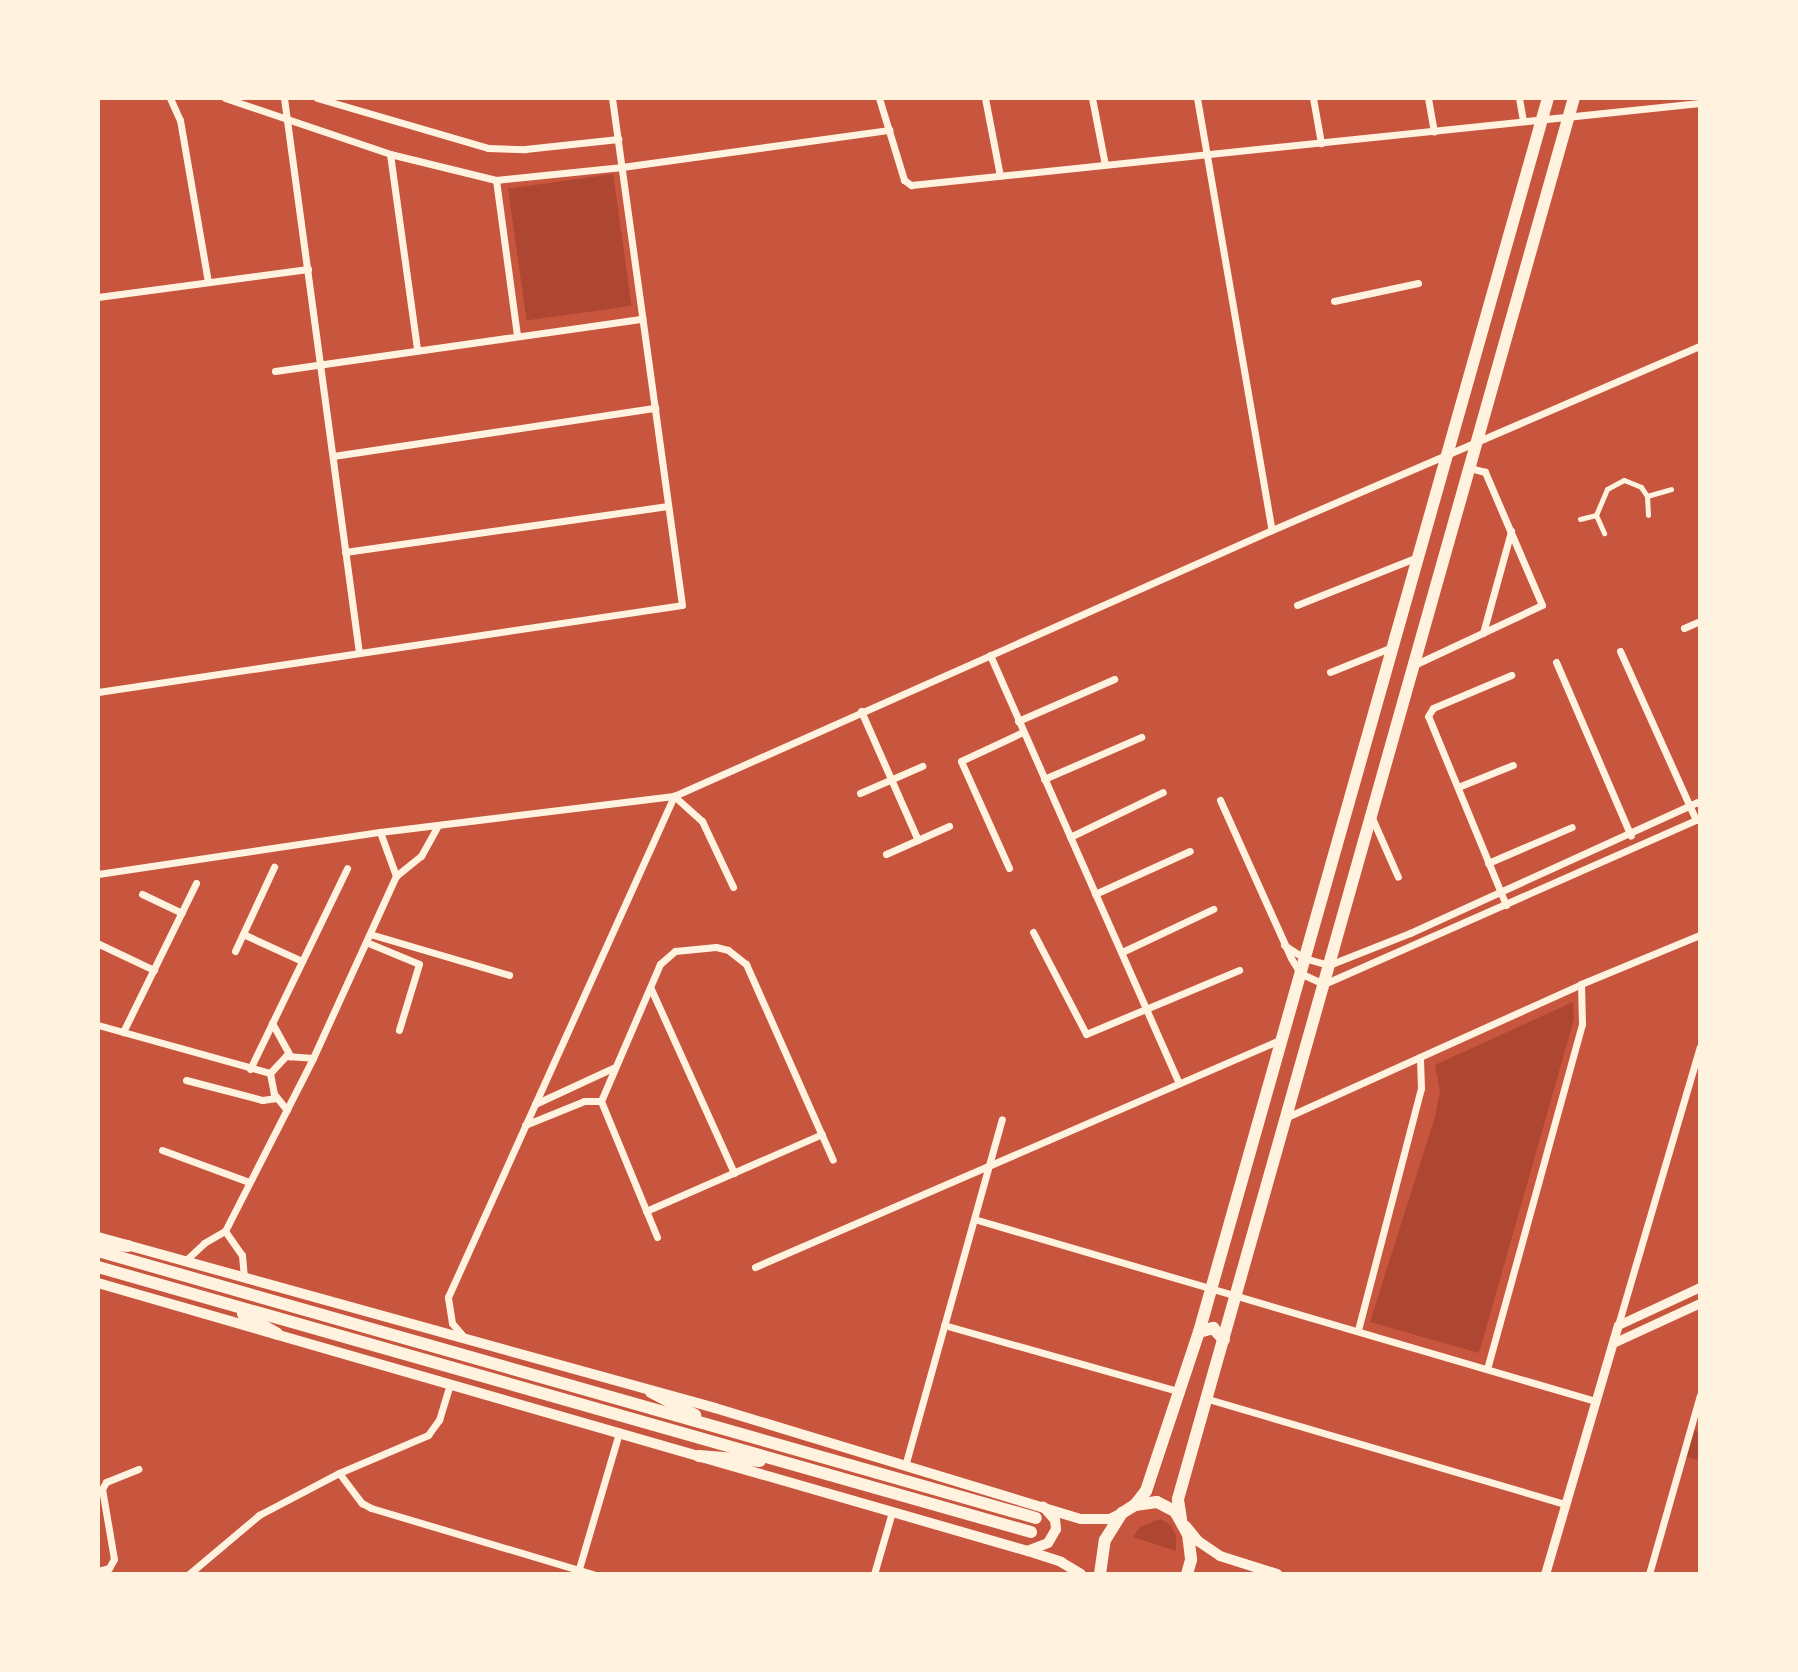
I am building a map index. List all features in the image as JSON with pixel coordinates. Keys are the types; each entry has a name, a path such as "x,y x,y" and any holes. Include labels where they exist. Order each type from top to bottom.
{"main road":[{"path":"98,1237 651,1392 1081,1519 1110,1519 1135,1505 1146,1491 1199,1332 1415,558 1548,98"},
{"path":"1187,1574 1191,1544 1182,1522 1178,1499 1574,98"},
{"path":"98,1244 128,1246"},
{"path":"98,1251 1036,1518"},
{"path":"98,1267 1031,1532"},
{"path":"98,1283 1028,1551 1061,1562 1081,1574"},
{"path":"226,1304 277,1334"},
{"path":"1199,1332 1213,1328 1224,1340"},
{"path":"651,1392 719,1428"},
{"path":"699,1456 788,1463"},
{"path":"1135,1505 1157,1502 1175,1511 1198,1541 1220,1556 1277,1574"},
{"path":"1028,1551 1048,1543 1056,1529 1055,1520 1043,1506"},
{"path":"1100,1574 1105,1540 1122,1513"},
{"path":"1245,1574 1261,1569"}],"street":[{"path":"170,98 180,120 208,282"},
{"path":"225,98 390,154 496,180 622,167 889,130"},
{"path":"284,98 359,653"},
{"path":"317,98 488,148 525,149 618,139"},
{"path":"98,692 682,605 612,98"},
{"path":"879,98 905,184 1700,103"},
{"path":"985,98 1000,176"},
{"path":"1092,98 1105,165"},
{"path":"1197,98 1272,530"},
{"path":"1313,98 1321,143"},
{"path":"1428,98 1434,131"},
{"path":"1519,98 1523,121"},
{"path":"390,154 417,349"},
{"path":"496,180 517,335"},
{"path":"98,297 308,269"},
{"path":"1334,301 1418,283"},
{"path":"275,371 642,319"},
{"path":"98,874 380,832 674,796 1272,530 1700,346"},
{"path":"333,456 655,408"},
{"path":"1414,665 1542,605 1485,472 1470,468"},
{"path":"1604,533 1596,515 1607,489 1624,480 1641,487 1647,496 1648,515"},
{"path":"1647,496 1671,489"},
{"path":"345,552 668,506"},
{"path":"1580,519 1596,515"},
{"path":"1483,633 1511,530"},
{"path":"1297,605 1415,558"},
{"path":"1684,628 1700,621"},
{"path":"1330,672 1390,648"},
{"path":"1220,800 1284,945 1300,973 1324,984 1698,819 1689,806 1620,651"},
{"path":"990,655 1179,1083"},
{"path":"1556,662 1636,846"},
{"path":"1506,905 1428,716 1433,708 1511,675"},
{"path":"1018,721 1114,679"},
{"path":"861,711 918,840"},
{"path":"1009,868 961,761 1023,732"},
{"path":"1044,779 1141,737"},
{"path":"1458,787 1513,765"},
{"path":"860,793 922,766"},
{"path":"1070,837 1163,792"},
{"path":"674,796 702,821 733,887"},
{"path":"469,1341 452,1323 448,1297 674,796"},
{"path":"1284,945 1304,958 1329,965 1501,893 1700,801"},
{"path":"1371,816 1398,877"},
{"path":"886,854 949,826"},
{"path":"185,1261 204,1243 225,1231 313,1058 396,876 421,856 437,827"},
{"path":"1488,863 1572,827"},
{"path":"380,832 396,876"},
{"path":"1095,894 1190,851"},
{"path":"235,951 274,867"},
{"path":"250,1069 347,868"},
{"path":"123,1032 196,883"},
{"path":"142,894 182,913"},
{"path":"1122,952 1213,909"},
{"path":"1033,932 1086,1034 1239,970"},
{"path":"243,934 302,961"},
{"path":"1285,1118 1581,984 1700,935"},
{"path":"368,938 509,975"},
{"path":"368,938 419,964 399,1030"},
{"path":"99,944 154,970"},
{"path":"657,1237 601,1101 665,956 685,948 702,946 728,950 746,964 833,1160"},
{"path":"1487,1369 1582,1024 1581,984"},
{"path":"651,988 734,1173"},
{"path":"272,1023 290,1056"},
{"path":"98,1025 270,1073"},
{"path":"755,1267 1282,1039"},
{"path":"1545,1574 1700,1047"},
{"path":"287,1110 277,1098 270,1073 277,1062 290,1056 313,1058"},
{"path":"1358,1330 1421,1088 1420,1057"},
{"path":"534,1105 613,1068"},
{"path":"186,1080 262,1100 277,1098"},
{"path":"525,1125 584,1101 601,1101"},
{"path":"905,1466 1002,1119"},
{"path":"646,1211 822,1134"},
{"path":"162,1150 249,1182"},
{"path":"974,1219 1595,1401"},
{"path":"225,1231 242,1255 244,1278"},
{"path":"1618,1325 1700,1287"},
{"path":"1613,1343 1700,1303"},
{"path":"944,1325 1181,1392"},
{"path":"190,1573 259,1515 339,1473 435,1430 450,1385"},
{"path":"1649,1574 1700,1395"},
{"path":"1208,1399 1565,1504"},
{"path":"578,1572 619,1433"},
{"path":"98,1571 109,1568 114,1559 102,1489 110,1480 138,1469"},
{"path":"339,1473 362,1503 371,1508 593,1574"},
{"path":"874,1574 892,1512"},
{"path":"190,1573 202,1574"}],"shaded area":[{"path":"613,174 632,306 527,320 508,189"},
{"path":"1573,1002 1574,1019 1479,1353 1370,1322 1435,1117 1440,1091 1435,1065"},
{"path":"1692,1430 1700,1432 1700,1460 1685,1457"},
{"path":"1160,1519 1171,1525 1176,1536 1176,1551 1133,1537 1140,1527"}]}
